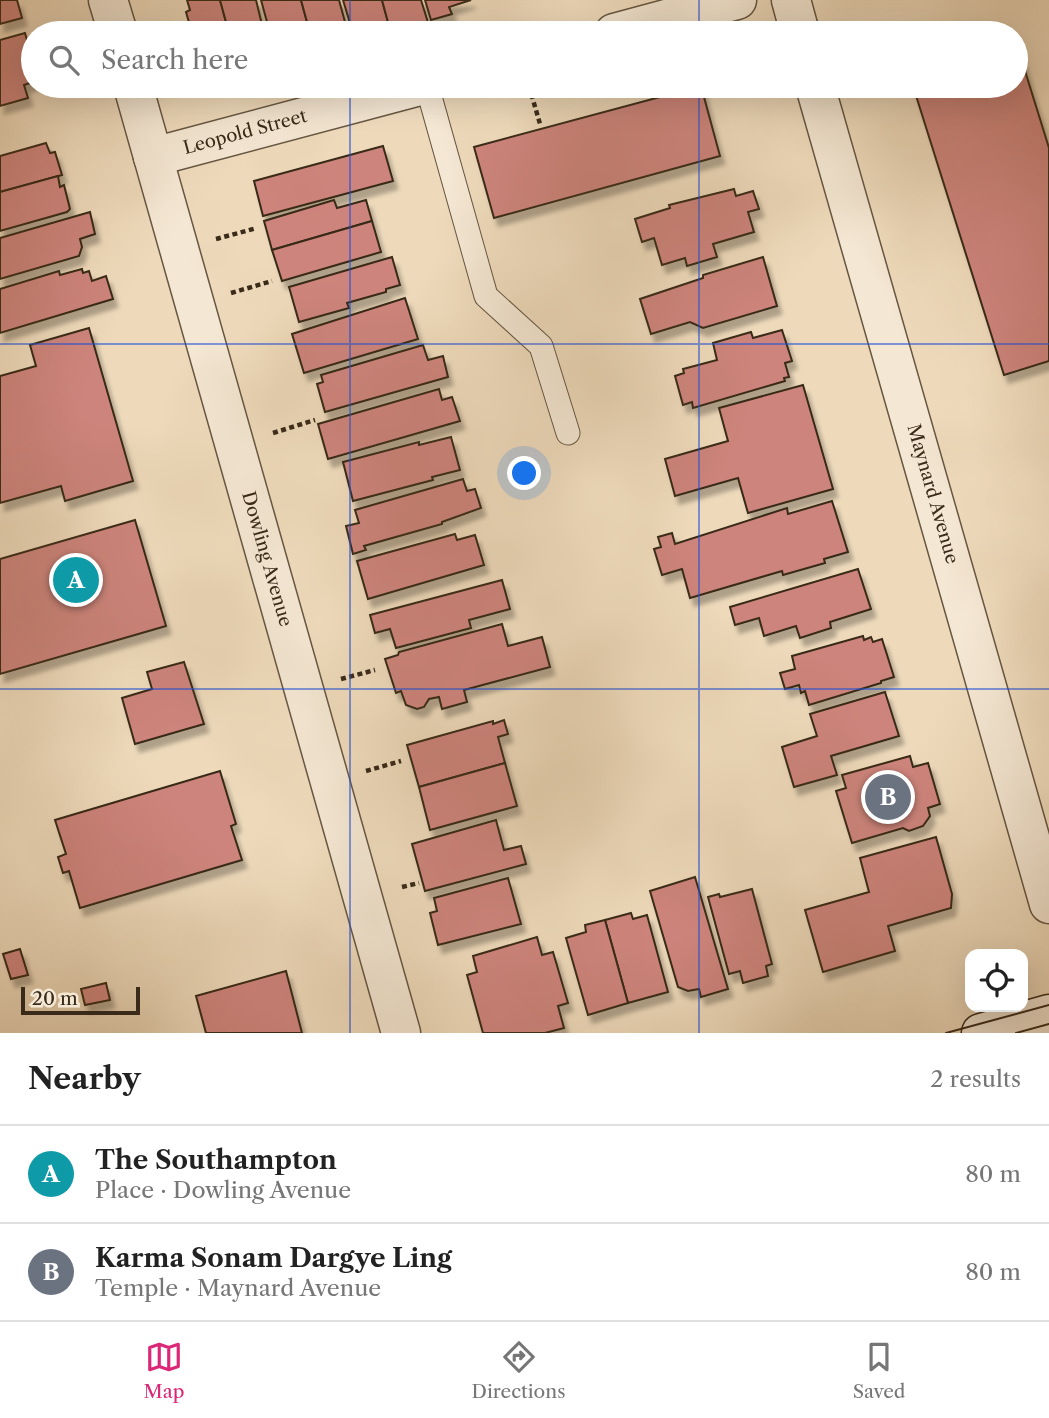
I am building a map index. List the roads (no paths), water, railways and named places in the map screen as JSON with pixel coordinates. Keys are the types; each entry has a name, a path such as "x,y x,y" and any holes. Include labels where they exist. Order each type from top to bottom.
{"street":[{"path":"108,0 114,21"},
{"path":"659,21 737,0"},
{"path":"791,0 797,21"},
{"name":"Dowling Avenue","path":"136,98 401,1033"},
{"name":"Leopold Street","path":"153,157 375,98"},
{"name":"Maynard Avenue","path":"818,98 1049,904"},
{"path":"981,1033 1039,1022"}],"lane":[{"path":"430,98 486,296 541,345 568,433"}],"tram line":[{"path":"946,1033 1049,1005"},
{"path":"1016,1033 1049,1024"}],"place":[{"name":"The Southampton","path":"76,580"},
{"name":"Karma Sonam Dargye Ling","path":"888,797"}]}
